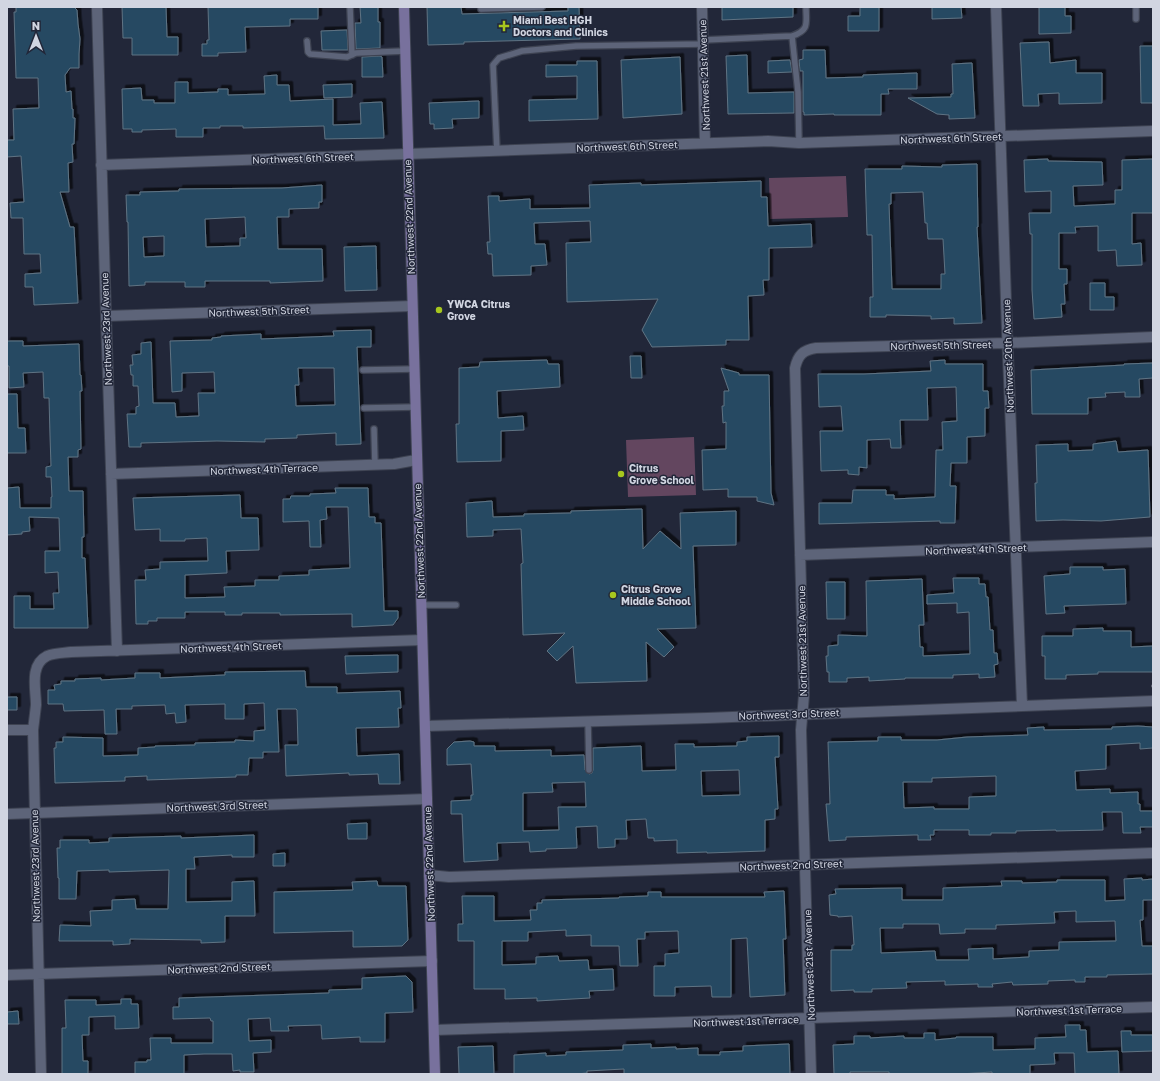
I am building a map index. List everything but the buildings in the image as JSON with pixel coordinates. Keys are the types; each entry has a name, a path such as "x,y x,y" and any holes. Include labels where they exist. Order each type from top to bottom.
{"main road":[{"name":"Northwest 22nd Avenue","path":"404,7 407,154 435,1074"}],"street":[{"name":"Northwest 23rd Avenue","path":"97,7 117,651"},
{"name":"Northwest 21st Avenue","path":"702,7 705,143"},
{"name":"Northwest 20th Avenue","path":"996,7 1007,343 1022,705"},
{"name":"Northwest 6th Street","path":"101,165 705,143 768,141 799,143 1153,131"},
{"name":"Northwest 5th Street","path":"106,316 412,306"},
{"name":"Northwest 5th Street","path":"801,353 816,348 1007,343 1153,337"},
{"name":"Northwest 21st Avenue","path":"801,353 797,359 795,368 804,695 801,730 811,1074"},
{"name":"Northwest 4th Terrace","path":"111,474 399,464 416,460"},
{"name":"Northwest 4th Street","path":"800,555 1153,542"},
{"name":"Northwest 4th Street","path":"42,660 47,656 71,652 422,640"},
{"name":"Northwest 23rd Avenue","path":"41,1074 33,730 36,705 35,676 38,664 42,660"},
{"name":"Northwest 3rd Street","path":"425,726 1153,701"},
{"path":"7,730 33,730"},
{"name":"Northwest 3rd Street","path":"7,814 427,799"},
{"name":"Northwest 2nd Street","path":"429,875 449,877 1153,853"},
{"name":"Northwest 2nd Street","path":"7,975 432,961"},
{"name":"Northwest 1st Terrace","path":"434,1030 1153,1007"}],"lane":[{"path":"350,7 352,55"},
{"path":"481,7 481,9 542,7"},
{"path":"497,151 493,65 499,58 522,51 576,46 703,42 792,36 801,33 805,28 806,7"},
{"path":"1136,7 1136,19"},
{"path":"792,36 798,92 799,143"},
{"path":"307,41 308,52 310,54 347,57 356,53 405,51"},
{"path":"364,370 414,369"},
{"path":"364,408 415,407"},
{"path":"374,429 375,465"},
{"path":"421,605 456,605"},
{"path":"588,721 589,770"}],"shaded area":[{"path":"846,176 848,217 770,219 769,178"},
{"path":"694,437 696,495 628,497 626,440"}],"place":[{"name":"Miami Best HGH Doctors and Clinics","path":"504,26"},
{"name":"YWCA Citrus Grove","path":"439,310"},
{"name":"Citrus Grove School","path":"621,474"},
{"name":"Citrus Grove Middle School","path":"613,595"}]}
